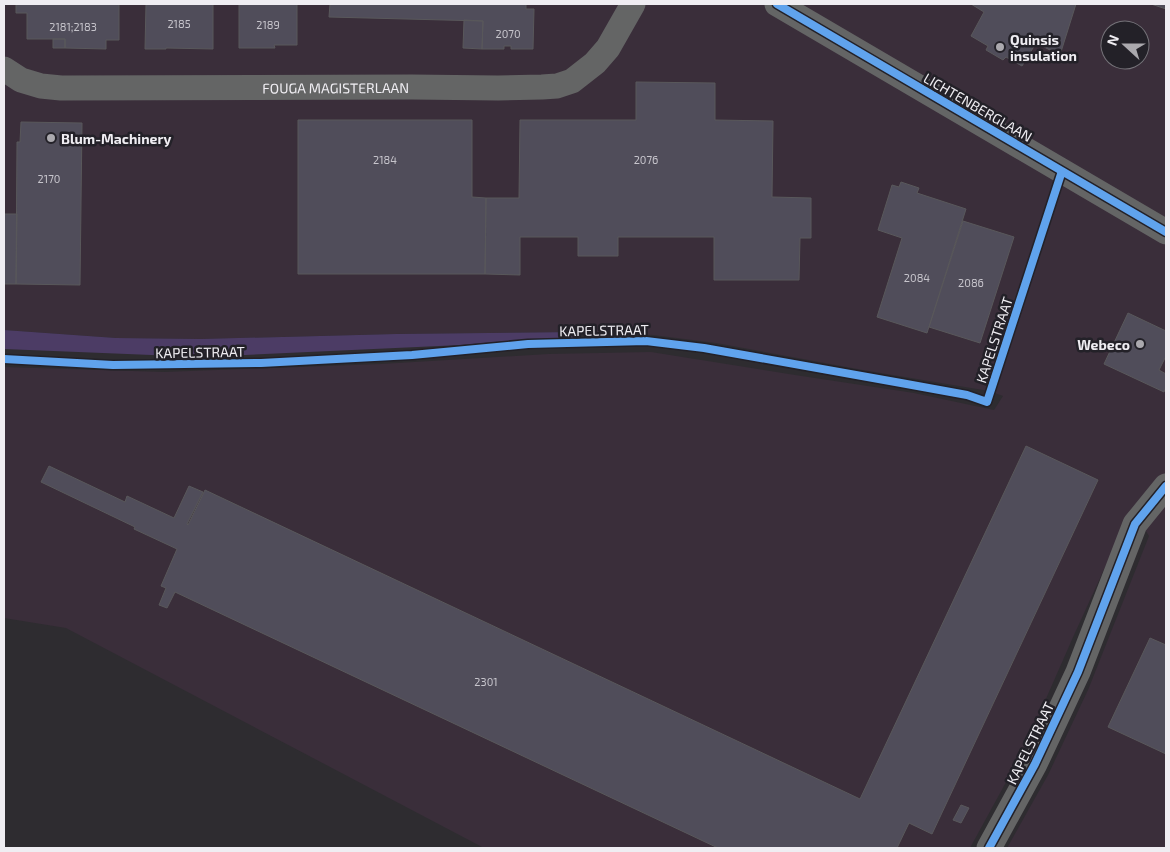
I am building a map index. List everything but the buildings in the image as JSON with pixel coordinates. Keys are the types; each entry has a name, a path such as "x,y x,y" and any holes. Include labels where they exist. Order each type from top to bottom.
{"street":[{"name":"FOUGA MAGISTERLAAN","path":"4,69 21,80 41,86 61,88 403,86 498,88 557,86 572,82 596,63 608,48 634,4"},
{"name":"LICHTENBERGLAAN","path":"777,4 1166,232"},
{"name":"KAPELSTRAAT","path":"989,848 1035,764 1078,672 1135,524 1166,486"}],"shaded area":[{"path":"4,4 1166,4 1166,848 1007,848 1048,775 1088,690 1149,536 1132,508 1023,751 970,848 484,848 66,628 4,618 4,367 164,372 381,364 548,354 651,352 914,393 994,410 1003,396 989,391 716,343 653,335 575,332 201,339 116,338 4,330"},
{"path":"4,330 116,338 201,339 575,332 574,338 201,357 4,349"}],"cycle path":[{"path":"777,4 1166,232"},
{"path":"4,359 113,365 261,363 412,355 528,344 646,341 704,348 901,383 967,395 987,402 1062,171"},
{"path":"989,848 1035,764 1078,672 1135,524 1166,486"}],"place":[{"name":"Quinsis insulation","path":"1000,47"},
{"name":"Blum-Machinery","path":"51,138"},
{"name":"Webeco","path":"1140,344"}]}
